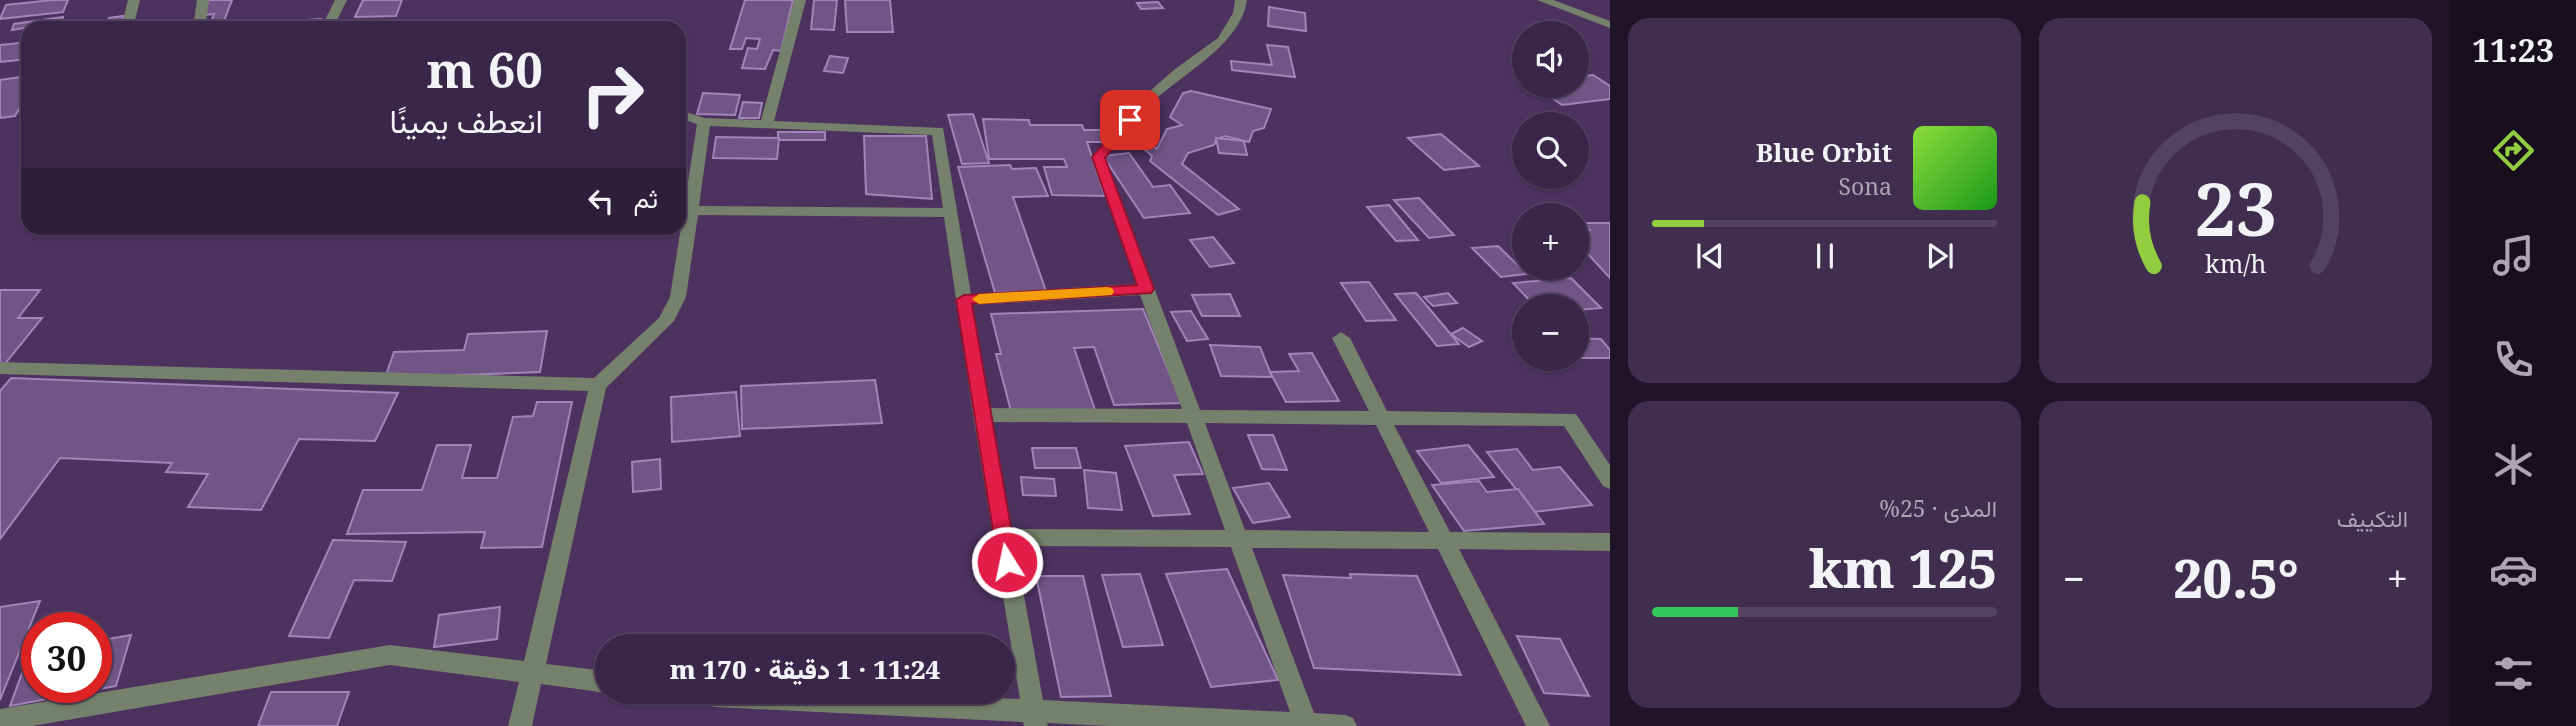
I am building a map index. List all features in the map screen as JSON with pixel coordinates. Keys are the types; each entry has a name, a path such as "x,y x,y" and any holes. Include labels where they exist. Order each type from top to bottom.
{"street":[{"path":"129,21 134,0"},
{"path":"200,21 203,0"},
{"path":"330,21 341,0"},
{"path":"766,125 800,0"},
{"path":"1241,0 1240,13 1222,40 1179,72 1146,102 1098,157 1306,725"},
{"path":"1543,0 1610,24"},
{"path":"686,116 704,122 938,131 982,415 1034,718"},
{"path":"520,726 598,385 666,321 678,297 704,122"},
{"path":"691,210 950,213"},
{"path":"964,300 1146,289"},
{"path":"1341,338 1538,726"},
{"path":"0,368 598,385"},
{"path":"982,415 1569,419 1610,481"},
{"path":"1003,537 1610,542"},
{"path":"0,720 390,655 595,681"},
{"path":"831,704 1034,718 1345,726"}],"building":[{"path":"68,0 63,12 0,19 6,5"},
{"path":"209,0 232,0 224,21 211,21 214,14 203,15"},
{"path":"363,0 402,0 396,16 355,17"},
{"path":"745,0 793,0 781,51 773,50 765,69 742,68 748,48 757,49 760,39 746,38 742,49 730,49"},
{"path":"814,0 837,0 834,30 811,29"},
{"path":"845,0 890,0 893,32 847,32"},
{"path":"1158,2 1163,8 1141,9 1137,3"},
{"path":"1269,7 1305,13 1306,31 1268,26"},
{"path":"123,16 122,21 108,21 109,18"},
{"path":"63,17 62,21 35,21"},
{"path":"21,23 21,29 12,30 14,24"},
{"path":"21,43 21,60 0,62 0,45"},
{"path":"1267,45 1288,47 1295,77 1232,70 1231,61 1272,65"},
{"path":"830,56 848,58 843,73 824,71"},
{"path":"1593,75 1610,86 1610,99 1562,105 1552,98 1589,98 1589,76"},
{"path":"21,77 21,105 15,116 0,118 0,80"},
{"path":"1191,91 1271,109 1264,128 1253,131 1249,142 1225,136 1217,139 1214,145 1188,153 1182,164 1239,209 1218,215 1150,161 1152,156 1142,147 1133,149 1121,140 1139,135 1157,149 1167,129 1182,125 1170,117 1183,93"},
{"path":"703,93 740,95 735,115 697,114"},
{"path":"743,102 762,103 759,118 739,118"},
{"path":"973,114 989,163 962,164 948,115"},
{"path":"983,119 1029,120 1030,125 1082,125 1084,130 1108,130 1112,142 1087,142 1105,196 1052,195 1044,167 1067,167 1064,159 989,159"},
{"path":"778,132 825,132 825,140 778,140"},
{"path":"1441,134 1479,166 1444,170 1408,138"},
{"path":"864,136 926,136 932,199 866,194"},
{"path":"716,137 779,138 777,159 713,158"},
{"path":"1216,138 1244,141 1247,155 1219,153"},
{"path":"1129,153 1153,187 1170,185 1190,213 1144,218 1103,156"},
{"path":"1010,165 1012,169 1036,168 1048,196 1013,197 1046,291 995,293 958,167"},
{"path":"1419,198 1454,235 1429,238 1394,200"},
{"path":"1389,205 1418,240 1396,241 1367,207"},
{"path":"1589,223 1610,223 1610,278 1589,255"},
{"path":"1213,237 1234,263 1210,267 1190,240"},
{"path":"1498,246 1512,260 1512,276 1501,277 1472,248"},
{"path":"1573,280 1587,294 1524,294 1513,283"},
{"path":"1369,282 1396,320 1366,321 1341,283"},
{"path":"0,290 40,290 18,318 42,318 0,370"},
{"path":"1416,293 1459,344 1437,346 1395,294"},
{"path":"1448,293 1457,303 1433,306 1424,297"},
{"path":"1230,294 1240,316 1202,316 1192,295"},
{"path":"1589,296 1601,308 1589,309"},
{"path":"1143,309 1182,403 1114,405 1094,347 1074,348 1097,416 1013,419 996,354 1001,354 991,314"},
{"path":"1191,311 1208,339 1187,341 1171,312"},
{"path":"1463,328 1482,341 1469,347 1451,334"},
{"path":"547,331 540,372 385,378 394,352 464,350 468,334"},
{"path":"1589,338 1601,339 1610,350 1610,358 1589,358"},
{"path":"1210,345 1260,347 1272,377 1221,376"},
{"path":"1312,353 1339,401 1286,402 1270,372 1299,371 1289,354"},
{"path":"11,378 398,393 375,441 299,439 261,510 188,507 208,474 166,472 172,463 60,458 0,539 0,391"},
{"path":"875,380 882,423 742,429 741,386"},
{"path":"736,392 740,436 672,442 671,397"},
{"path":"537,402 572,402 542,547 481,548 485,532 347,534 363,490 422,490 437,445 471,445 462,478 497,478 513,417 533,416"},
{"path":"1248,435 1273,435 1287,470 1262,469"},
{"path":"1189,442 1203,474 1174,475 1190,514 1153,516 1125,446"},
{"path":"1468,445 1494,477 1441,483 1417,451"},
{"path":"1032,448 1076,448 1081,468 1035,468"},
{"path":"1517,449 1533,470 1560,467 1592,505 1534,512 1487,452"},
{"path":"660,459 661,489 633,492 632,462"},
{"path":"1084,470 1116,473 1122,510 1088,508"},
{"path":"1021,477 1054,479 1056,496 1023,495"},
{"path":"1479,481 1487,492 1518,489 1544,524 1464,531 1432,485"},
{"path":"1269,483 1290,517 1253,523 1233,488"},
{"path":"333,540 406,542 392,581 354,580 329,638 289,636"},
{"path":"1227,569 1278,680 1211,687 1166,574"},
{"path":"1140,574 1163,645 1123,647 1102,575"},
{"path":"1350,574 1417,576 1461,675 1314,668 1283,575 1351,578"},
{"path":"1036,576 1083,576 1111,696 1061,697"},
{"path":"40,601 36,612 21,612 21,648 0,700 0,607"},
{"path":"500,607 497,639 434,647 439,615"},
{"path":"131,635 116,686 112,687 112,638"},
{"path":"1517,636 1560,639 1589,696 1544,693"},
{"path":"21,676 21,703 26,703 10,706"},
{"path":"271,692 349,692 337,726 258,726"}],"slow traffic":[{"path":"979,299 1107,291"}],"route":[{"path":"1007,562 964,300 1146,289 1098,157 1130,120"}]}
